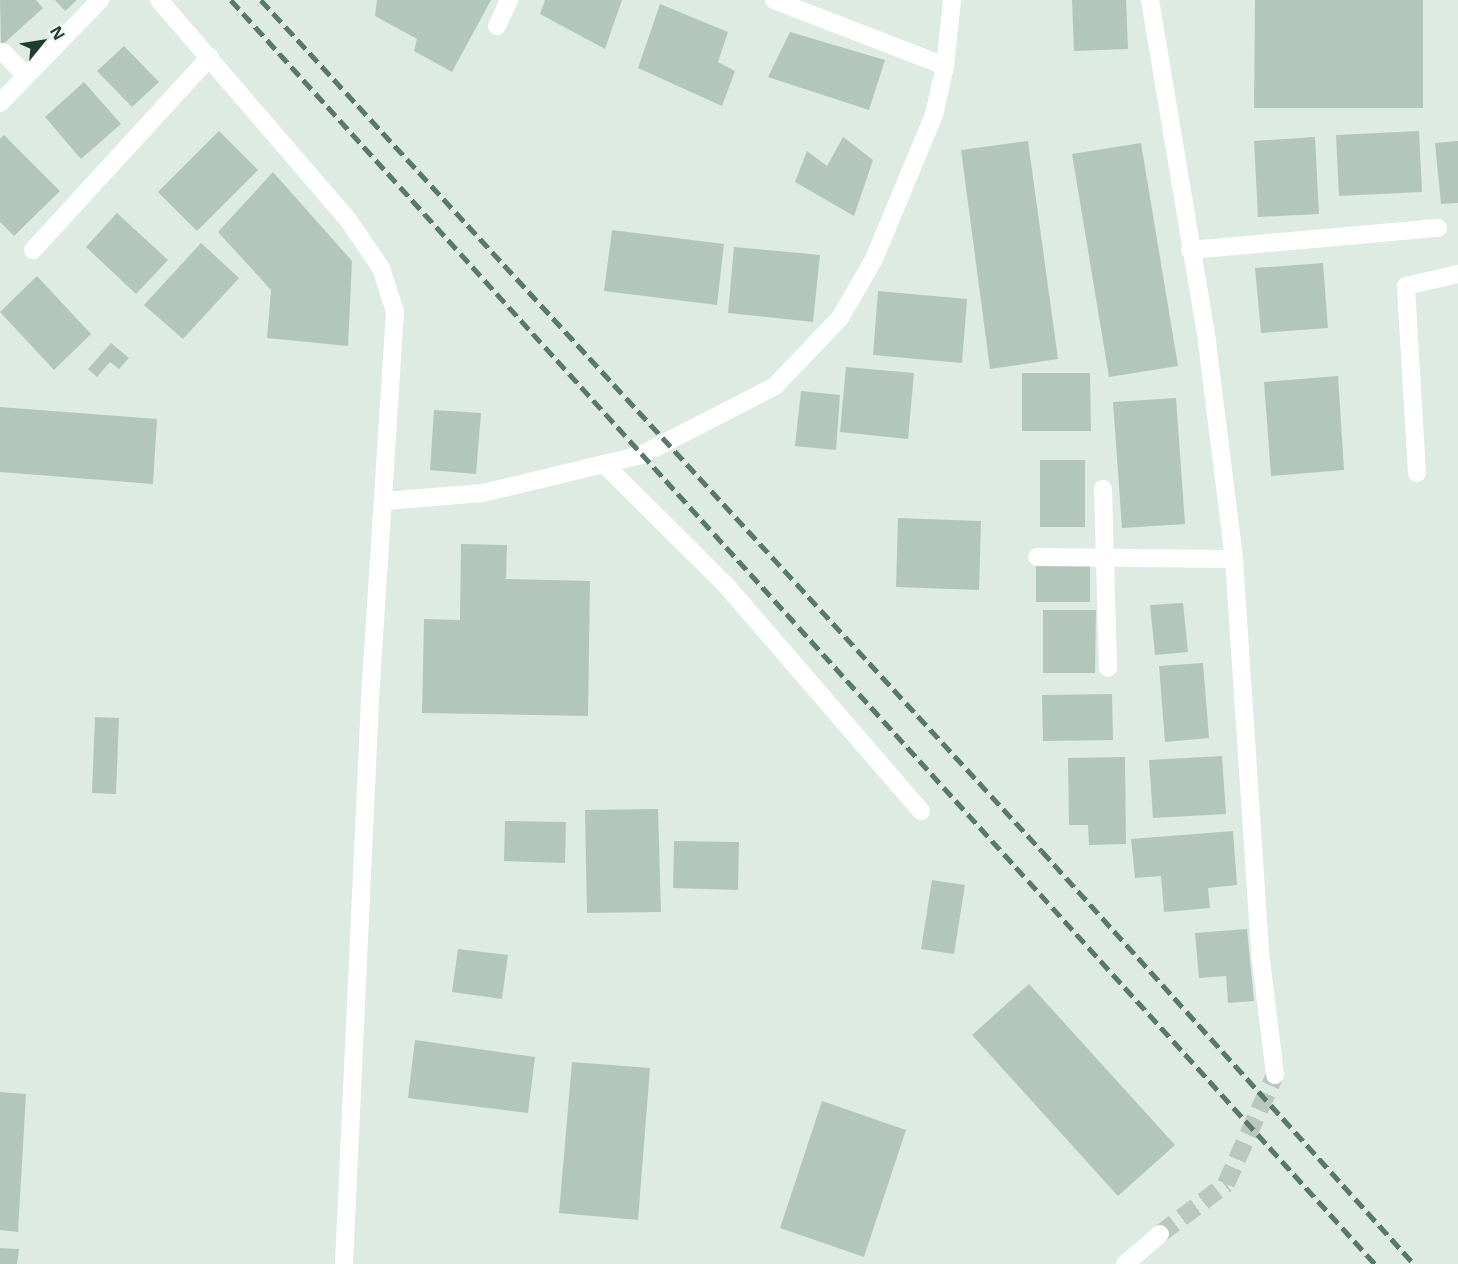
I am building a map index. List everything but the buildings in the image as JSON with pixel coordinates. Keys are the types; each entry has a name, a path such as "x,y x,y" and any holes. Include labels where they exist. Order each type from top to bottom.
{"street":[{"path":"0,103 100,0"},
{"path":"159,0 349,220 381,268 395,312 385,501 370,700 344,1264"},
{"path":"497,26 509,0"},
{"path":"774,0 945,66"},
{"path":"385,501 483,493 604,464 668,444 775,386 840,318 874,259 934,115 945,66 952,0"},
{"path":"1150,0 1207,342 1234,559 1260,952 1275,1076"},
{"path":"3,52 26,76"},
{"path":"33,250 210,57"},
{"path":"1191,250 1438,228"},
{"path":"1417,473 1406,286 1458,274"},
{"path":"604,464 724,584 921,811"},
{"path":"1103,489 1108,668"},
{"path":"1037,557 1234,559"},
{"path":"1125,1264 1160,1234"}],"tunnel":[{"path":"1160,1234 1226,1184 1275,1075"}],"railway":[{"path":"231,0 1375,1264"},
{"path":"261,0 1042,851 1414,1264"}]}
